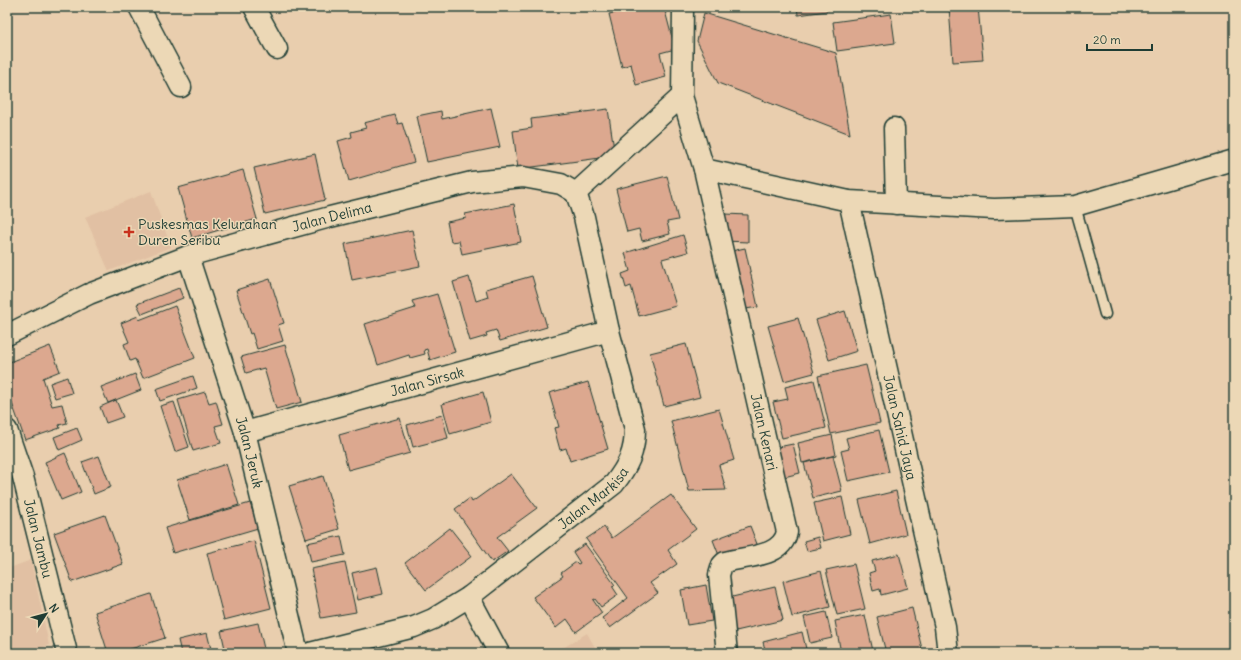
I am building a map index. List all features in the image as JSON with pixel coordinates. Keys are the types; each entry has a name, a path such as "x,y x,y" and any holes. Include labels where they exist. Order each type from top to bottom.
{"street":[{"path":"139,7 181,87"},
{"path":"254,7 277,48"},
{"path":"683,7 682,96 704,169 849,201 994,209 1075,206 1234,160"},
{"path":"576,193 682,96"},
{"path":"894,128 896,204"},
{"name":"Jalan Kenari","path":"704,169 787,532 785,540 775,550 725,562 722,565 719,575 727,653"},
{"name":"Jalan Delima","path":"7,335 90,294 188,256 330,217 472,182 523,177 561,184 576,193"},
{"name":"Jalan Markisa","path":"310,653 414,627 433,619 469,597 614,484 631,460 635,444 635,429 609,331 584,216 576,193"},
{"name":"Jalan Sahid Jaya","path":"849,201 945,627 948,653"},
{"name":"Jalan Jeruk","path":"188,256 245,432 298,653"},
{"name":"Jalan Sirsak","path":"245,432 609,331"},
{"name":"Jalan Jambu","path":"7,430 23,477 63,652"},
{"path":"469,597 500,653"}],"lane":[{"path":"1075,206 1105,314"}],"shaded area":[{"name":"Puskesmas Kelurahan Duren Seribu","path":"151,191 171,247 109,271 85,217"},
{"path":"31,560 49,645 34,653 7,653 7,631 9,630 7,622 7,569"},
{"path":"587,633 598,653 555,653"}],"building":[{"path":"618,7 664,7 675,49 660,53 666,77 636,85 631,64 622,67 609,14 619,12"},
{"path":"797,7 827,7 827,11 798,15"},
{"path":"949,7 978,7 983,60 953,62"},
{"path":"704,13 836,53 850,134 718,83 697,41"},
{"path":"891,14 895,43 837,51 833,22"},
{"path":"491,108 500,147 427,162 417,116 441,111 442,119"},
{"path":"608,109 615,156 518,169 513,131 532,128 531,119"},
{"path":"395,115 398,124 402,123 414,162 349,181 338,141 352,137 351,132 366,128 364,123"},
{"path":"315,154 325,200 265,214 254,168"},
{"path":"243,170 257,219 192,238 178,188"},
{"path":"667,176 678,220 667,222 670,234 642,241 639,229 627,232 616,189"},
{"path":"514,204 521,242 462,254 459,241 451,242 447,222 466,218 465,214"},
{"path":"725,214 748,215 748,242 724,241"},
{"path":"412,230 420,266 352,280 345,244"},
{"path":"683,235 688,252 662,259 676,306 639,316 631,286 626,288 622,274 630,271 625,253"},
{"path":"745,248 758,307 740,310 727,252"},
{"path":"532,276 547,327 500,341 496,330 486,333 487,336 470,341 453,282 469,277 476,301 488,297 486,289"},
{"path":"270,279 284,323 278,325 283,341 257,349 252,333 250,334 236,290"},
{"path":"179,288 183,298 142,314 137,304"},
{"path":"437,294 455,352 430,360 427,349 424,350 425,354 410,358 409,355 378,365 365,324 415,308 412,301"},
{"path":"175,306 195,358 143,378 135,359 130,361 124,344 129,342 121,323 138,316 139,320"},
{"path":"845,311 857,351 829,360 816,320"},
{"path":"798,318 814,373 784,381 768,326"},
{"path":"686,344 700,397 664,406 650,353"},
{"path":"285,345 302,402 276,409 264,368 246,373 241,357"},
{"path":"50,346 60,371 43,378 52,406 62,404 67,423 59,425 60,428 25,440 7,389 7,363"},
{"path":"866,365 880,423 831,434 818,376"},
{"path":"135,374 141,390 108,403 101,387"},
{"path":"193,376 197,388 160,401 156,389"},
{"path":"67,377 72,393 55,398 50,383"},
{"path":"814,380 826,428 782,438 773,402 788,399 785,387"},
{"path":"588,382 608,449 570,461 566,448 560,450 554,428 559,427 549,393"},
{"path":"205,392 209,403 216,401 223,424 215,426 221,443 193,451 178,400"},
{"path":"483,392 491,422 450,434 442,404"},
{"path":"116,400 123,417 106,423 100,407"},
{"path":"174,402 189,447 175,452 160,406"},
{"path":"719,409 734,460 719,465 726,490 689,491 671,421"},
{"path":"442,415 448,438 413,447 407,425"},
{"path":"400,418 410,453 348,470 339,435"},
{"path":"77,428 82,440 59,450 54,437"},
{"path":"879,430 889,472 848,481 841,451 849,449 846,438"},
{"path":"832,435 836,455 802,463 798,443"},
{"path":"793,444 800,473 780,478 773,448"},
{"path":"65,453 81,492 61,500 45,462"},
{"path":"99,456 111,487 94,494 82,462"},
{"path":"833,456 842,491 813,498 804,463"},
{"path":"226,464 239,505 190,520 177,480"},
{"path":"511,474 537,508 497,537 508,551 492,562 455,509 470,498 472,502"},
{"path":"323,476 339,529 306,539 289,486"},
{"path":"896,491 906,534 870,544 859,500"},
{"path":"671,495 696,529 668,550 677,564 650,583 658,593 610,628 602,618 628,598 586,539 604,527 612,538"},
{"path":"842,497 850,534 823,541 814,503"},
{"path":"250,503 258,528 173,553 165,528"},
{"path":"105,515 123,564 72,582 54,533"},
{"path":"750,526 757,544 720,558 713,540"},
{"path":"450,528 472,556 426,590 405,563"},
{"path":"341,536 345,555 311,562 307,543"},
{"path":"818,537 821,548 807,551 804,541"},
{"path":"254,541 271,608 224,620 207,553"},
{"path":"585,544 615,585 612,586 618,595 601,607 595,599 593,600 602,613 576,632 567,619 556,628 533,597 563,576 561,573 576,562 578,564 580,563 573,552"},
{"path":"899,554 908,588 881,595 880,589 873,591 869,573 875,571 872,561"},
{"path":"345,562 356,612 321,618 311,569"},
{"path":"854,564 865,609 837,615 826,570"},
{"path":"377,567 383,594 358,600 352,573"},
{"path":"821,571 830,607 792,617 783,581"},
{"path":"706,585 712,621 687,625 681,590"},
{"path":"775,587 783,620 736,631 728,598"},
{"path":"151,594 165,638 118,653 108,653 95,612"},
{"path":"912,608 923,653 886,653 877,617"},
{"path":"826,612 832,638 810,643 804,617"},
{"path":"865,615 873,651 841,653 835,621"},
{"path":"258,623 265,653 226,653 221,631"},
{"path":"802,632 807,653 766,653 763,642"},
{"path":"207,633 212,653 181,653 178,640"}],"place":[{"name":"Puskesmas Kelurahan Duren Seribu","path":"129,232"}]}
